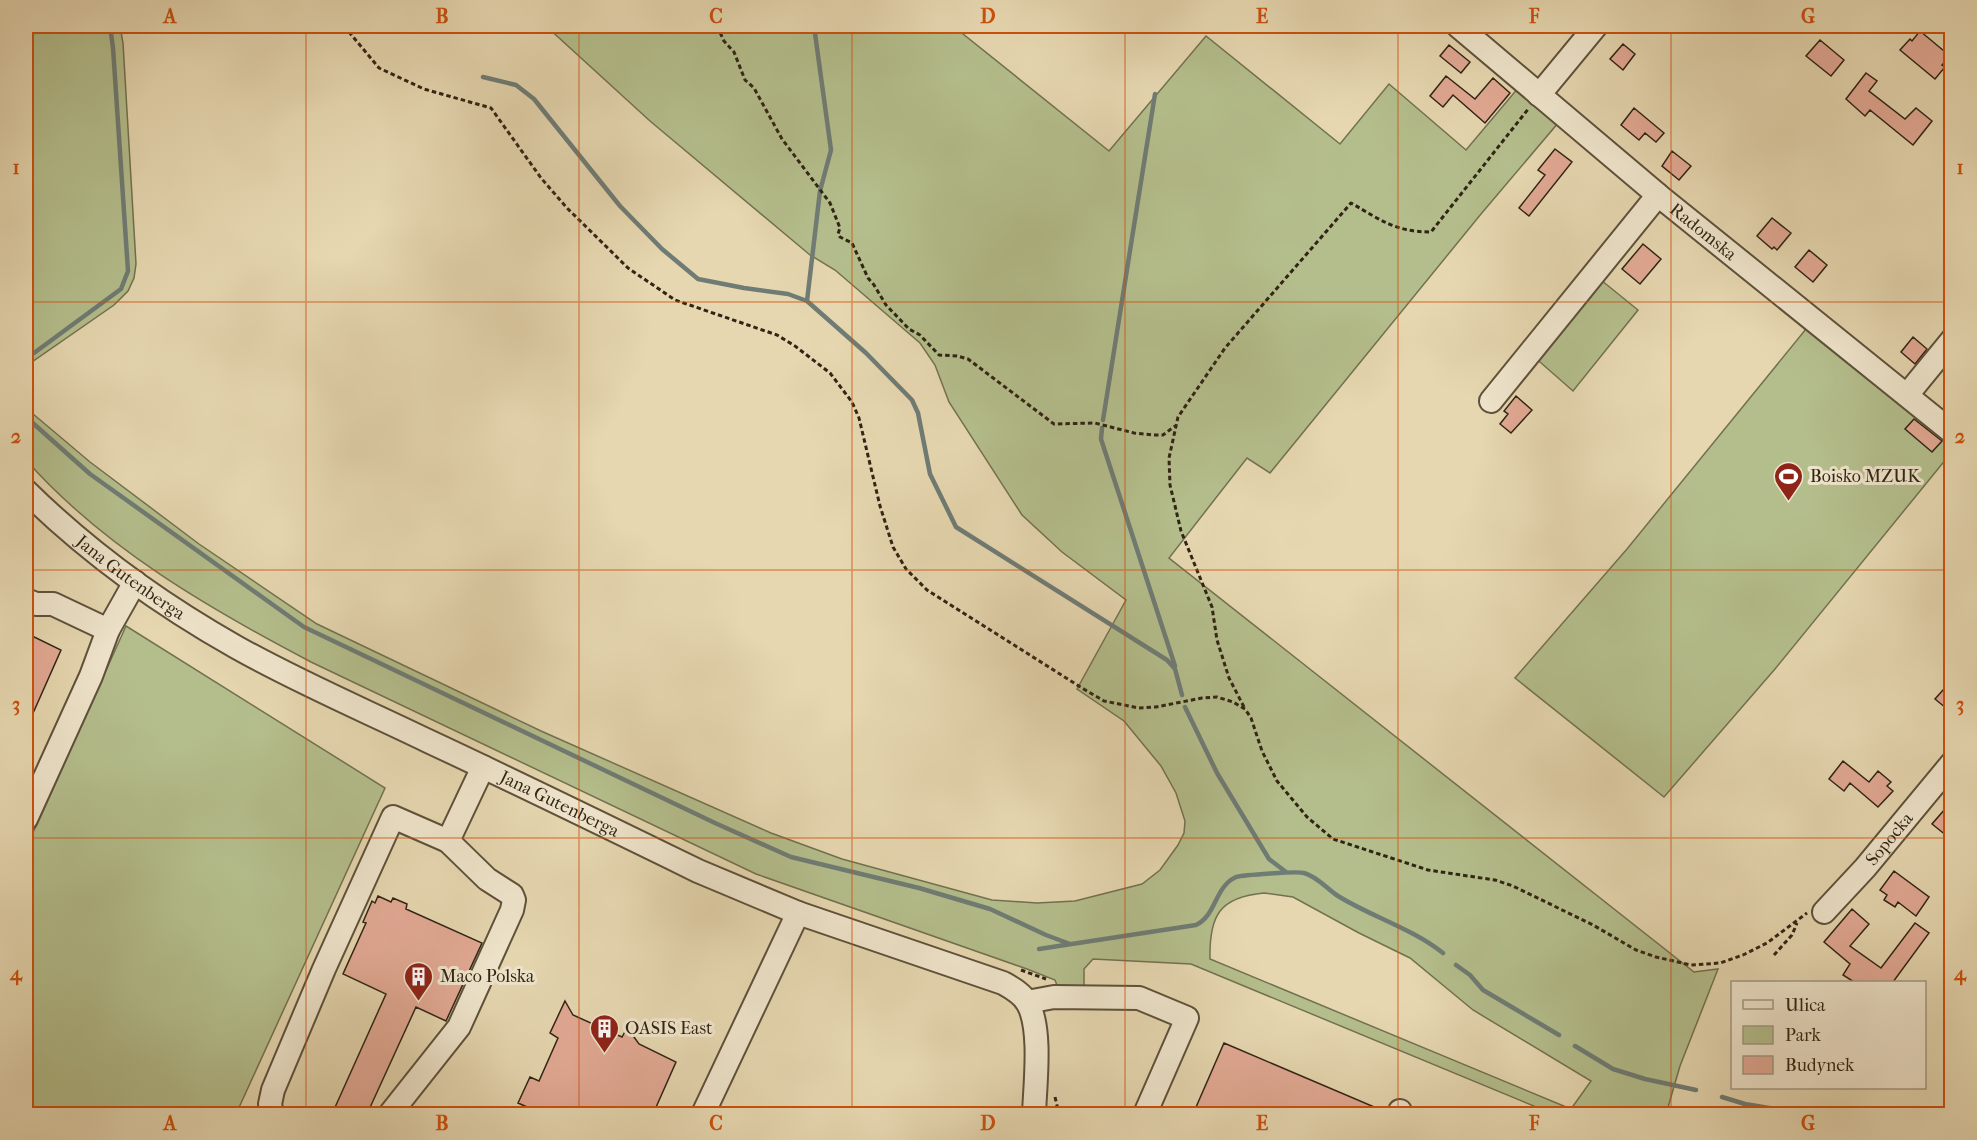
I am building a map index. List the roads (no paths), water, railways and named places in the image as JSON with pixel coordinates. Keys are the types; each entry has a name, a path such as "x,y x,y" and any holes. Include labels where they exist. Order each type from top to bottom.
{"street":[{"name":"Radomska","path":"1458,26 1658,195 1952,432"},
{"path":"1539,95 1596,26"},
{"path":"1491,401 1658,195"},
{"path":"1907,395 1952,340"},
{"name":"Jana Gutenberga","path":"29,482 73,535 190,620 237,648 698,871 798,913 991,977 1016,990 1027,1002"},
{"path":"26,819 91,676 108,630 135,582"},
{"path":"26,600 36,604 53,604 108,630"},
{"name":"Sopocka","path":"1824,912 1865,868 1952,763"},
{"path":"448,841 483,767"},
{"path":"272,1114 270,1104 273,1090 324,969 393,817 448,841 487,879 512,895 514,900 512,910 459,1027 390,1114"},
{"path":"703,1114 798,913"},
{"path":"1034,1114 1036,1037 1033,1017 1027,1002 1054,997 1139,998 1187,1018 1144,1114"}],"waterway":[{"path":"26,356 34,353 121,289 128,271 110,26"},
{"path":"814,26 831,150 820,191 807,301 866,353 912,400 918,413 930,474 956,527 1167,660 1175,669 1182,695"},
{"path":"483,77 516,85 534,99 620,206 662,249 698,279 788,294 807,301"},
{"path":"1103,420 1155,94"},
{"path":"26,417 90,474 304,627 791,857 919,888 990,909 1070,944"},
{"path":"1102,428 1101,439 1175,666"},
{"path":"1185,707 1217,773 1269,859 1286,872"},
{"path":"1039,949 1196,925 1203,921 1224,887 1236,877 1270,873 1304,873 1314,877 1338,896 1418,936 1443,953"},
{"path":"1456,965 1470,975 1483,990 1559,1035"},
{"path":"1575,1046 1613,1069 1645,1079 1696,1090"},
{"path":"1722,1097 1745,1104 1805,1114"}],"place":[{"name":"Boisko MZUK","path":"1789,502"},
{"name":"Maco Polska","path":"419,1002"},
{"name":"OASIS East","path":"604,1054"}]}
